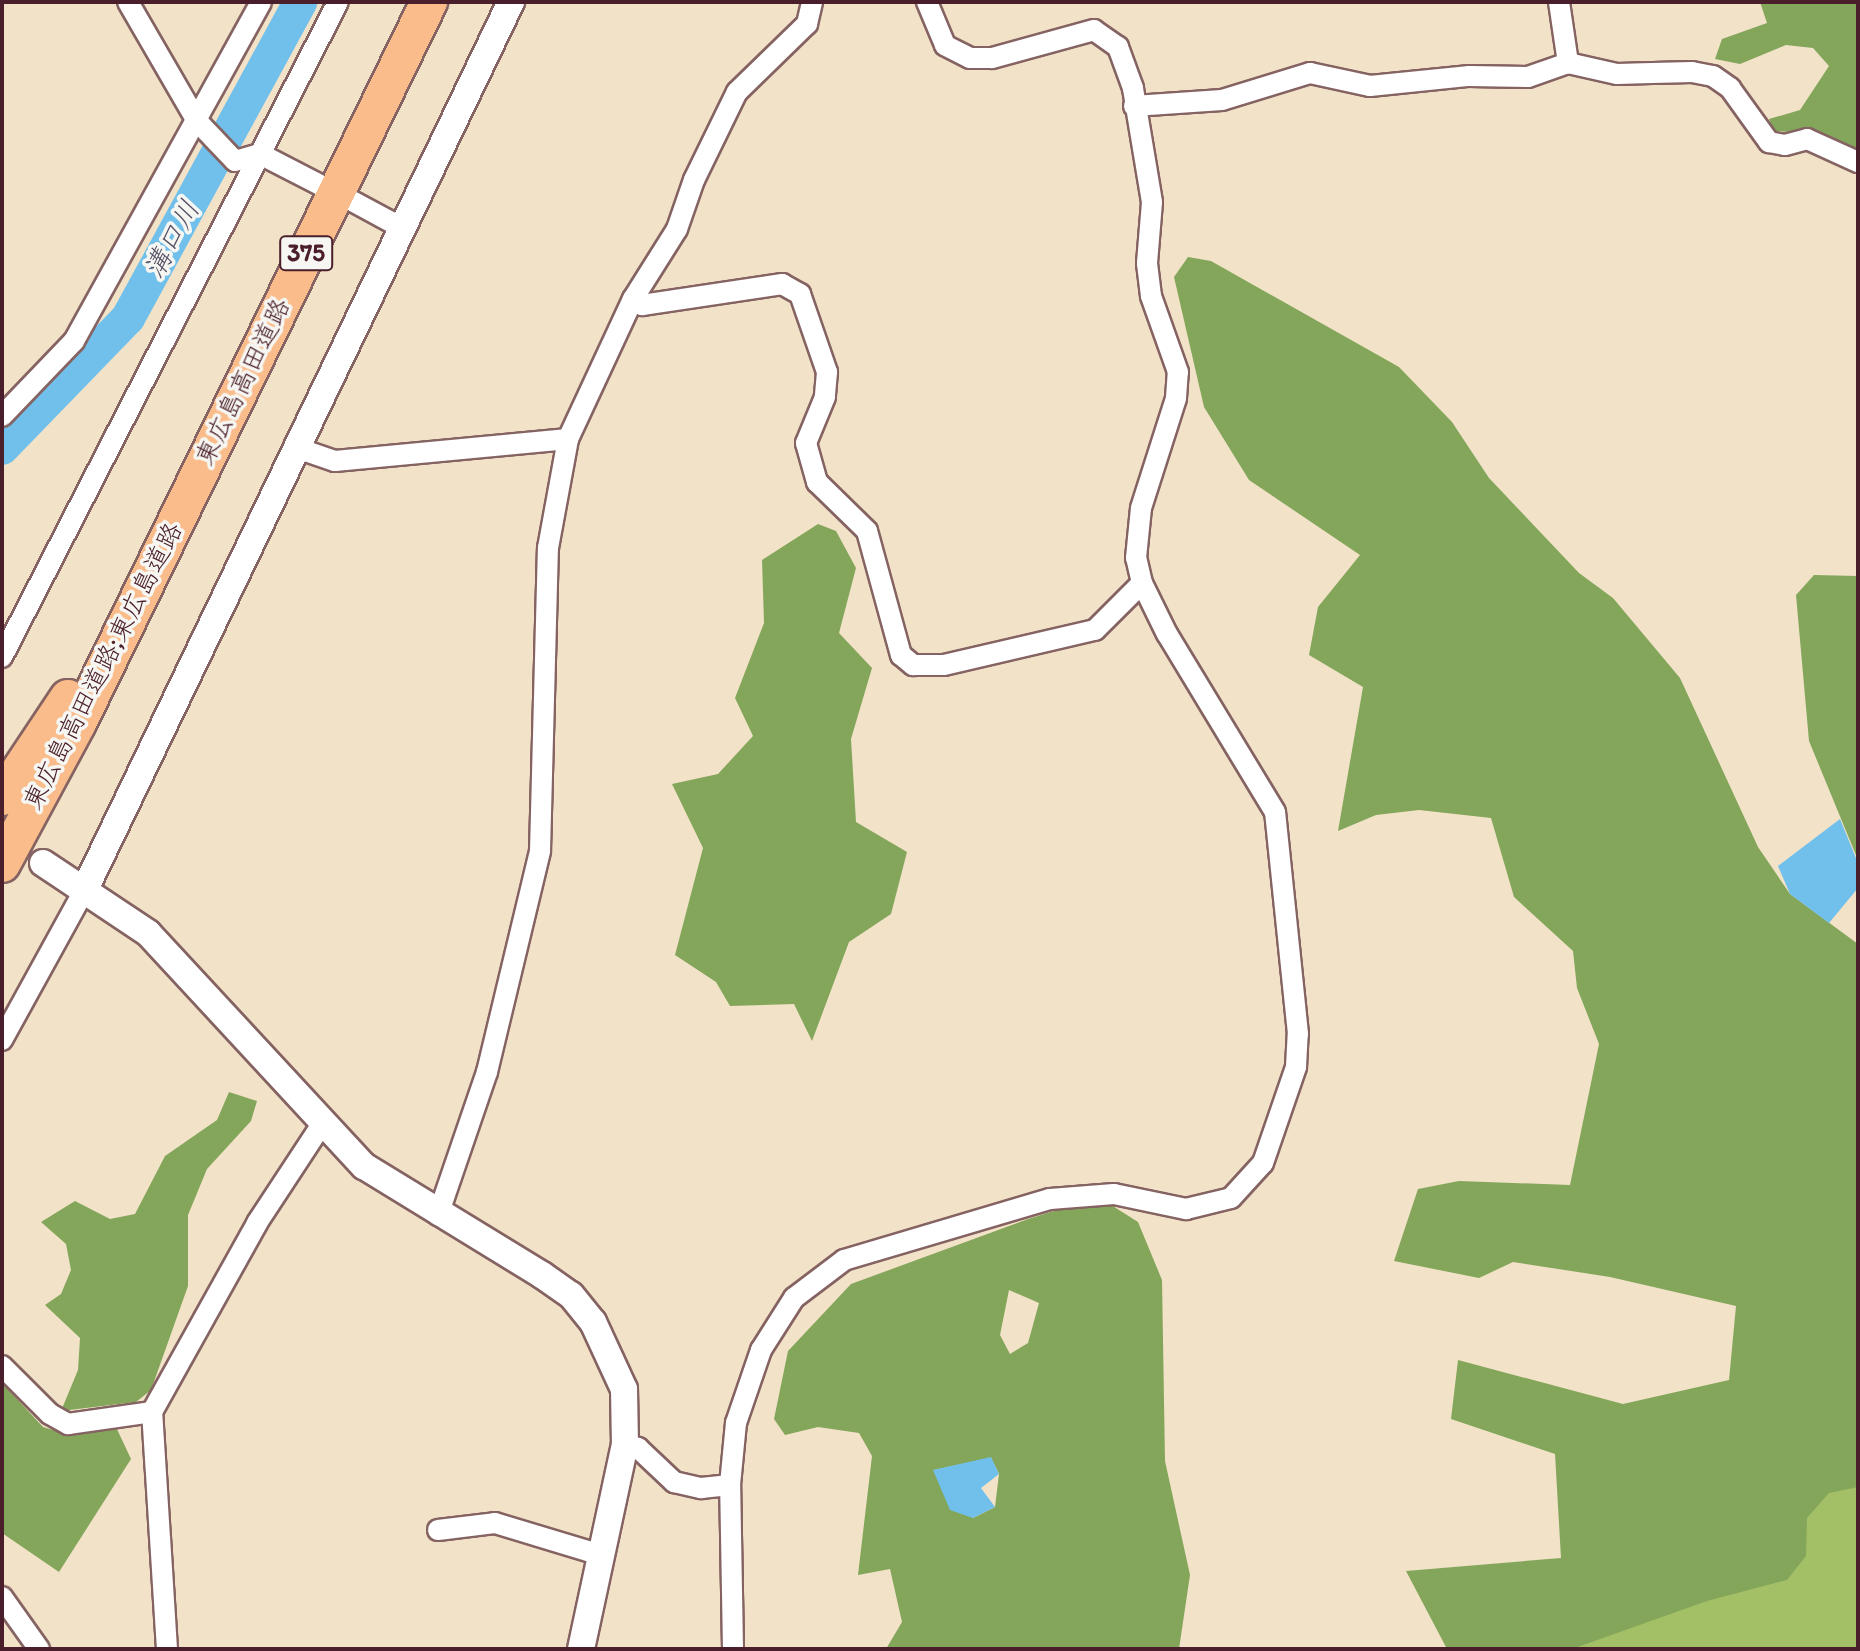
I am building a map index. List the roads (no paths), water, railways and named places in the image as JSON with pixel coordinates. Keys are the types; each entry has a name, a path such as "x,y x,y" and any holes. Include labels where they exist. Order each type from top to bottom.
{"highway":[{"name":"東広島高田道路","path":"184,504 429,2"},
{"name":"東広島高田道路;東広島道路","path":"2,834 104,644 184,504"},
{"name":"東広島高田道路;東広島道路","path":"2,864 78,723 184,504"},
{"path":"2,797 104,644"},
{"path":"2,885 78,723"}],"street":[{"path":"128,2 197,121 235,161 260,154 320,185"},
{"path":"2,416 74,341 261,2"},
{"path":"2,657 338,2"},
{"path":"2,1040 86,887 294,447 511,2"},
{"path":"438,1215 487,1072 540,851 548,548 568,439 633,299 677,229 694,180 737,92 807,24 812,2"},
{"path":"733,1649 730,1485 745,1387 775,1325 816,1277 844,1260 1050,1199 1114,1194 1186,1209 1210,1205 1250,1183 1277,1136 1296,1067 1298,1034 1280,831 1275,812 1142,583 1135,536 1176,398 1178,372 1151,296 1147,263 1152,202 1134,106 1118,47 1108,36 1076,31 992,58 970,58 945,45 927,2"},
{"path":"1559,2 1568,63"},
{"path":"1134,106 1222,100 1310,73 1370,86 1528,77 1568,63 1617,74 1713,76 1730,88 1769,142 1807,139 1858,162"},
{"path":"354,202 402,228"},
{"path":"633,299 642,305 782,284 800,294 827,372 825,397 806,443 817,482 867,531 901,655 913,665 944,665 1095,630 1142,583"},
{"path":"294,447 335,461 568,439"},
{"path":"43,863 86,887 189,973 322,1124 364,1166 438,1215 542,1275 571,1295 593,1322 624,1389 625,1444 581,1649"},
{"path":"167,1649 152,1412 257,1223 322,1124"},
{"path":"2,1366 50,1414 68,1424 152,1412"},
{"path":"625,1444 638,1448 674,1482 701,1488 730,1485"},
{"path":"438,1530 495,1523 601,1555"},
{"path":"2,1597 39,1649"}],"water":[{"path":"1840,819 1858,863 1858,888 1829,923 1790,894 1778,866"},
{"path":"991,1457 999,1474 981,1488 995,1507 973,1518 950,1510 933,1470"}],"waterway":[{"name":"溝口川","path":"2,448 128,318 300,2"}]}
